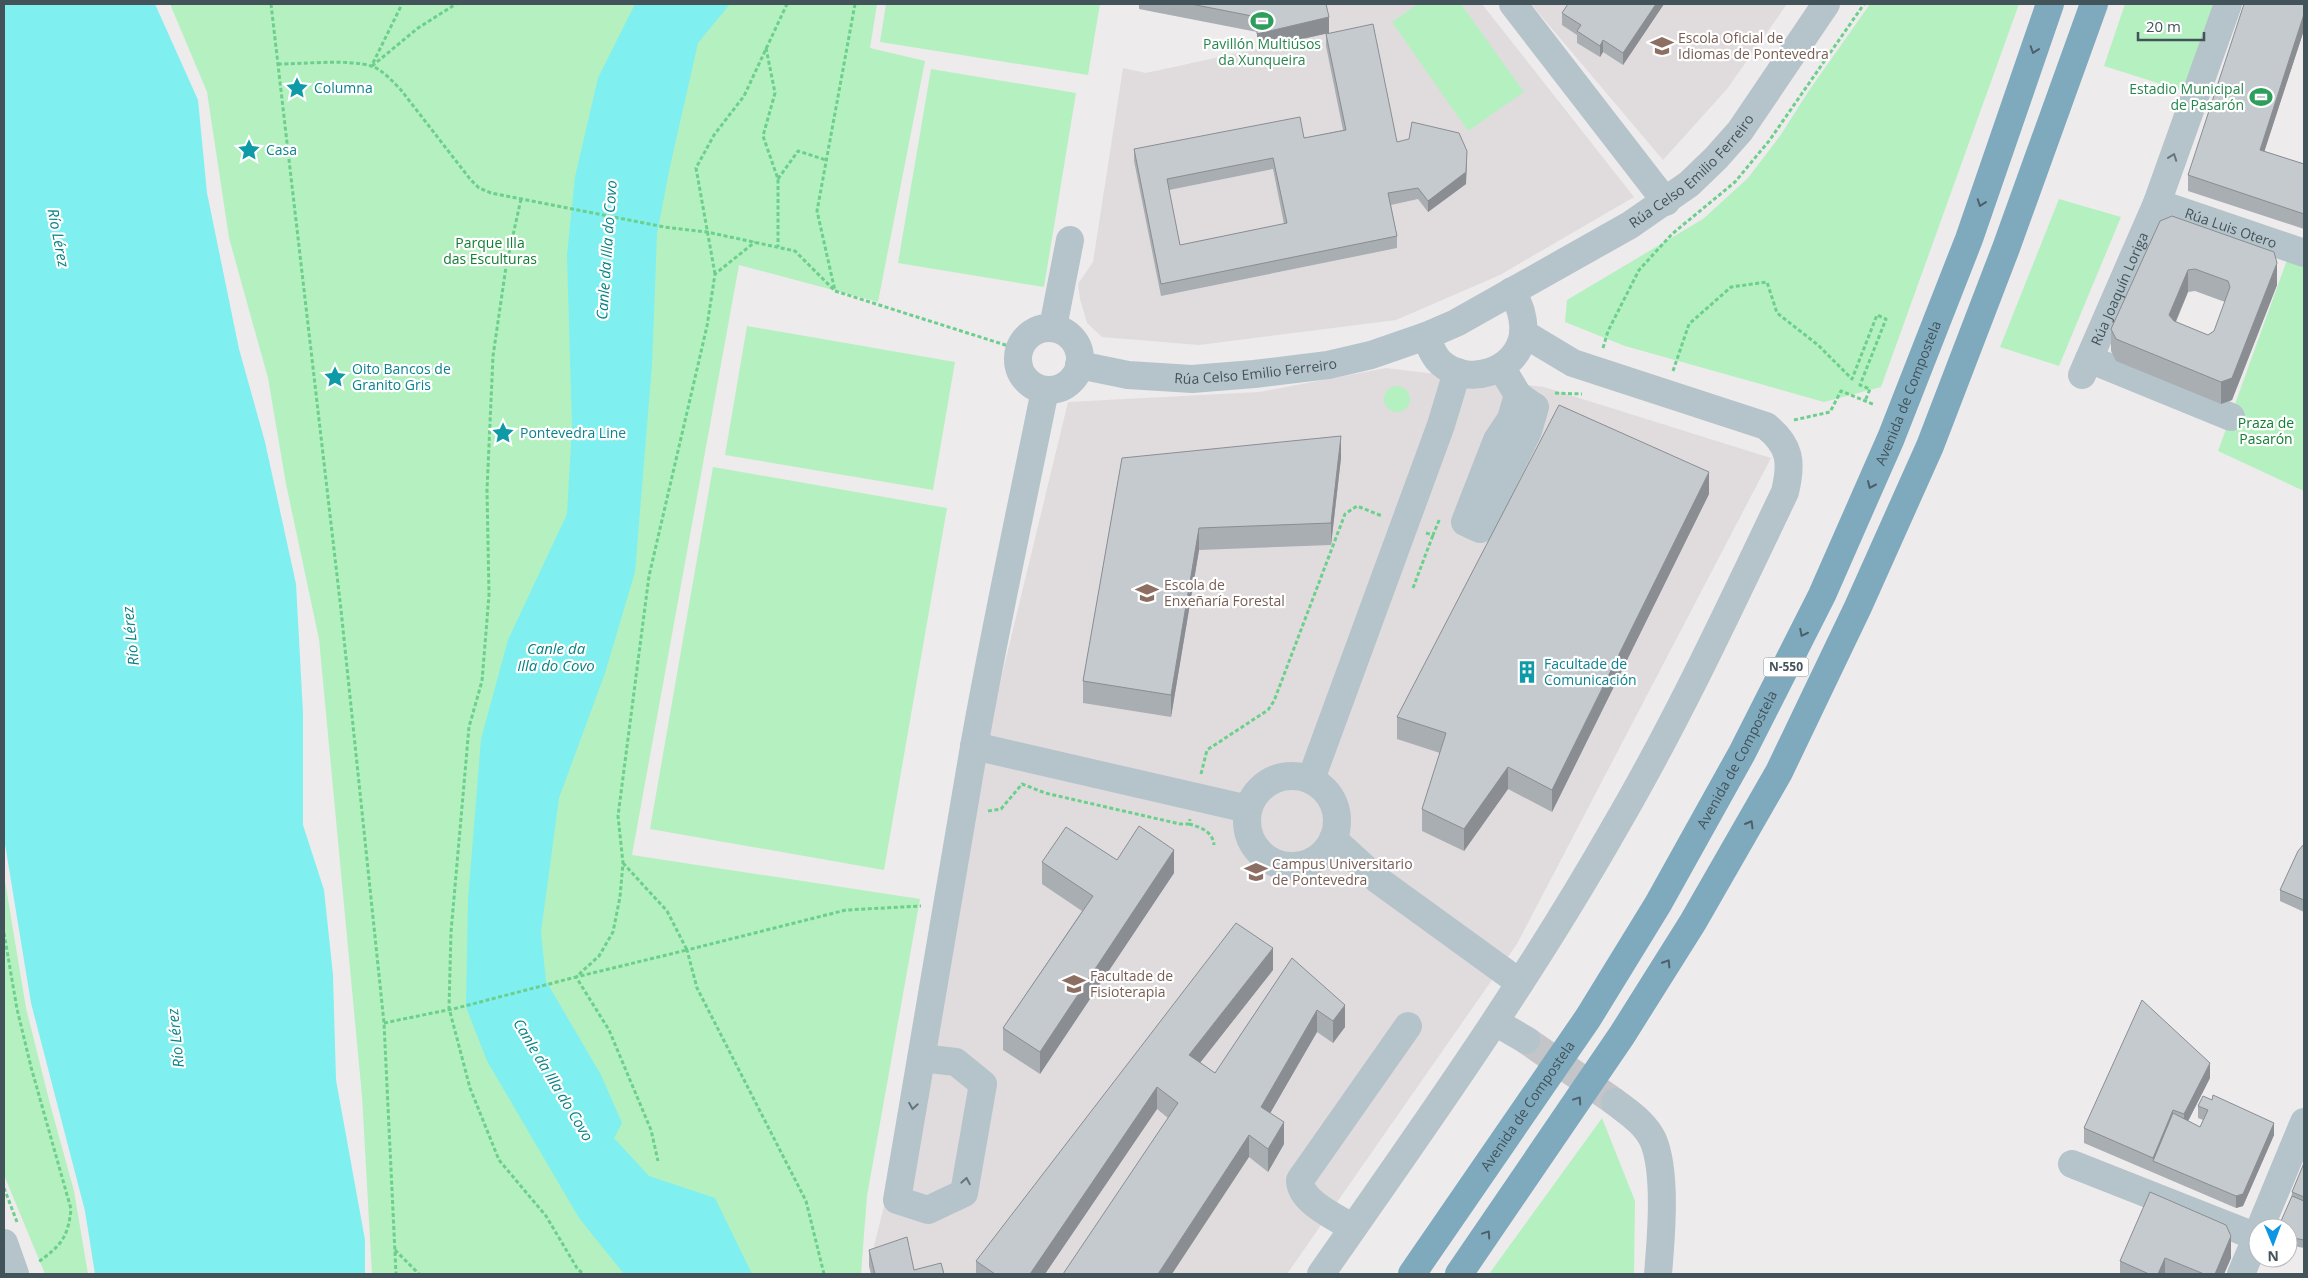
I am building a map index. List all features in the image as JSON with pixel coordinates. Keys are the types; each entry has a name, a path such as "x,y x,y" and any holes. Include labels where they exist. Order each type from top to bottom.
{"highway":[{"name":"Avenida de Compostela","path":"1412,1274 1588,1018 1658,904 1742,753 1822,595 1891,438 1969,239 2050,4"},
{"name":"N-550","path":"1459,1274 1627,1027 1693,922 1780,772 1858,607 1930,446 2006,248 2094,4"}],"street":[{"path":"1513,4 1666,202"},
{"name":"Rúa Celso Emilio Ferreiro","path":"1079,365 1128,375 1192,379 1254,374 1328,365 1371,355 1426,336 1456,323 1630,225 1666,202 1709,165 1740,131 1826,4"},
{"name":"Rúa Joaquín Loriga","path":"2228,4 2157,203 2086,367 2231,417"},
{"name":"Rúa Luis Otero","path":"2157,203 2304,253"},
{"path":"1053,327 1070,240"},
{"path":"1426,336 1434,355 1442,363 1457,372 1483,374 1501,367 1512,357 1521,342 1523,333 1523,316 1512,291"},
{"path":"1053,327 1063,330 1074,341 1080,355 1079,365 1071,381 1054,390 1045,390 1036,388 1022,376 1018,368 1018,349 1024,339 1032,332 1042,328 1053,327"},
{"path":"1322,1274 1495,1022 1616,826 1715,639 1785,492 1790,472 1788,453 1780,438 1766,426 1573,363 1523,333"},
{"path":"1501,367 1526,401 1562,419"},
{"path":"1310,780 1441,425 1457,372"},
{"path":"921,1058 956,1062 983,1084 964,1193 928,1210 897,1200 947,900 974,746 1045,390"},
{"path":"974,746 1248,809"},
{"path":"1296,775 1310,780 1322,787 1334,805 1337,826 1334,839 1325,852 1313,861 1299,866 1284,866 1269,861 1254,845 1246,824 1248,809 1254,794 1266,784 1280,777 1296,775"},
{"path":"1334,839 1378,880 1520,983"},
{"path":"1495,1022 1526,1040"},
{"path":"1353,1228 1306,1197 1300,1188 1300,1180 1408,1026"},
{"path":"1615,1102 1642,1124 1653,1140 1662,1198 1658,1274"},
{"path":"2264,1218 2304,1122"},
{"path":"2072,1164 2248,1229"},
{"path":"4,1243 24,1270"},
{"path":"2241,1274 2248,1257"}],"path":[{"path":"271,4 341,610 384,1023 396,1274"},
{"path":"372,66 402,4"},
{"path":"372,66 418,28 456,4"},
{"path":"576,978 599,956 613,932 620,897 623,863 618,816 649,576 707,326 715,274 696,168 714,135 744,96 787,4"},
{"path":"835,291 817,210 855,4"},
{"path":"766,47 775,92 763,136 778,179 778,247"},
{"path":"278,64 339,63 372,66 389,78 401,90 479,188 521,199 664,227 707,232 795,251 835,291 1018,349"},
{"path":"778,179 798,152 826,160"},
{"path":"521,199 506,267 494,356 487,490 489,595 482,681 469,727 451,932 449,1008 470,1088 499,1160 546,1216 577,1268 583,1274"},
{"path":"715,274 755,242"},
{"path":"1666,393 1689,324 1731,287 1767,282 1777,313 1818,345 1852,379 1877,315 1886,319 1860,385 1870,389 1865,401"},
{"path":"1766,426 1830,412 1841,392 1876,405"},
{"path":"1413,588 1433,535"},
{"path":"1190,824 1205,830 1211,835 1214,845"},
{"path":"623,863 667,911 687,950 697,988 806,1201 824,1274"},
{"path":"384,1023 456,1008 846,910 916,907 934,903 940,898 947,900"},
{"path":"4,933 17,1009 28,1057 71,1209 69,1224 59,1247 24,1270"},
{"path":"576,978 609,1030 651,1130 658,1161"},
{"path":"394,1250 419,1274"}],"shaded area":[{"path":"1323,4 1482,4 1634,197 1500,275 1396,320 1199,345 1102,337 1087,323 1078,284 1093,262 1123,68 1146,73 1329,33"},
{"name":"Escola Oficial de Idiomas de Pontevedra","path":"1531,4 1787,4 1727,89 1663,160"},
{"name":"Campus Universitario de Pontevedra","path":"1386,368 1544,387 1771,458 1517,944 1287,1274 871,1274 869,1266 921,1058 972,799 1068,402 1259,392"}],"green space":[{"name":"Parque Illa das Esculturas","path":"170,4 877,4 870,48 925,61 878,302 739,265 632,855 920,899 867,1196 861,1274 372,1274 362,1096 319,639 286,484 268,378 229,238 207,92"},
{"path":"886,4 1100,4 1088,75 880,42"},
{"path":"1418,4 1461,4 1524,92 1468,131 1392,22"},
{"path":"1870,4 2019,4 1881,387 1824,402 1625,346 1565,322 1567,300 1703,219 1748,178 1780,136 1808,92"},
{"path":"2125,4 2215,4 2186,92 2104,66"},
{"path":"931,69 1076,93 1044,287 898,263"},
{"path":"2059,199 2121,217 2059,366 2000,347"},
{"name":"Praza de Pasarón","path":"2291,249 2304,253 2304,491 2218,451"},
{"path":"747,326 955,362 933,490 725,455"},
{"path":"1397,386 1406,390 1410,399 1406,408 1397,412 1388,408 1384,399 1388,390"},
{"path":"713,467 947,508 884,870 650,829"},
{"path":"4,875 26,1008 74,1191 88,1274 45,1274 4,1175"},
{"path":"1602,1118 1635,1201 1634,1274 1489,1274"}],"water":[{"name":"Río Lérez","path":"4,4 155,4 198,100 207,193 239,349 265,442 296,584 303,713 303,825 324,890 333,975 336,1080 365,1240 365,1274 95,1274 85,1211 31,1003 4,838"},
{"name":"Canle da Illa do Covo","path":"635,4 730,4 698,43 669,171 657,234 652,365 635,572 605,673 559,798 541,932 546,981 601,1075 622,1123 614,1138 649,1176 715,1198 752,1274 624,1274 579,1218 487,1061 466,1007 468,900 481,739 508,640 567,514 572,428 567,255 575,177 598,78"}],"building":[{"path":"1191,4 1326,4 1329,17 1257,34 1257,17"},
{"path":"1568,4 1656,4 1623,53 1603,40 1600,46 1577,31 1581,25 1562,13"},
{"name":"Estadio Municipal de Pasarón","path":"2244,4 2304,4 2304,14 2260,150 2304,164 2304,214 2188,175"},
{"path":"1373,24 1397,142 1409,139 1412,122 1459,133 1467,151 1466,172 1428,201 1418,188 1388,193 1397,236 1161,284 1134,149 1300,117 1304,138 1346,130 1326,34","holes":["1273,158 1287,223 1180,245 1167,179"]},
{"path":"2172,216 2274,252 2277,263 2232,378 2221,382 2116,339 2111,329 2160,221","holes":["2195,269 2228,281 2230,287 2214,331 2208,335 2174,321 2169,315 2188,270"]},
{"name":"Facultade de Comunicación","path":"1559,405 1709,472 1552,790 1508,767 1464,829 1422,809 1446,733 1397,717"},
{"name":"Escola de Enxeñaría Forestal","path":"1341,436 1331,523 1199,528 1171,695 1083,681 1122,458"},
{"name":"Facultade de Fisioterapia","path":"1139,826 1174,850 1040,1052 1003,1028 1093,896 1042,862 1066,827 1117,860"},
{"path":"2304,844 2304,900 2280,890 2298,851"},
{"path":"1236,923 1273,948 1189,1055 1215,1073 1292,958 1345,1005 1333,1021 1317,1010 1261,1107 1284,1122 1268,1149 1249,1135 1158,1274 1063,1274 1178,1103 1157,1087 1030,1274 995,1274 976,1261"},
{"path":"2142,1000 2210,1063 2184,1114 2173,1110 2153,1158 2084,1128"},
{"path":"2213,1095 2274,1123 2243,1194 2236,1196 2153,1161 2173,1113 2200,1127 2208,1110 2198,1106 2203,1096 2212,1100"},
{"path":"2304,1163 2304,1197 2292,1192"},
{"path":"2150,1192 2226,1225 2231,1236 2215,1274 2204,1274 2165,1258 2158,1274 2149,1274 2120,1261"},
{"path":"2292,1196 2304,1201 2304,1240 2298,1239 2298,1218 2282,1218"},
{"path":"907,1237 914,1270 941,1263 944,1274 875,1274 869,1250"}],"tunnel":[{"path":"1526,1040 1615,1102"}],"place":[{"name":"Pavillón Multiúsos da Xunqueira","path":"1262,21"},
{"name":"Escola Oficial de Idiomas de Pontevedra","path":"1662,46"},
{"name":"Columna","path":"297,88"},
{"name":"Estadio Municipal de Pasarón","path":"2261,97"},
{"name":"Casa","path":"249,150"},
{"name":"Oito Bancos de Granito Gris","path":"335,377"},
{"name":"Pontevedra Line","path":"503,433"},
{"name":"Escola de Enxeñaría Forestal","path":"1147,593"},
{"name":"Facultade de Comunicación","path":"1527,672"},
{"name":"Campus Universitario de Pontevedra","path":"1256,872"},
{"name":"Facultade de Fisioterapia","path":"1074,984"}]}
